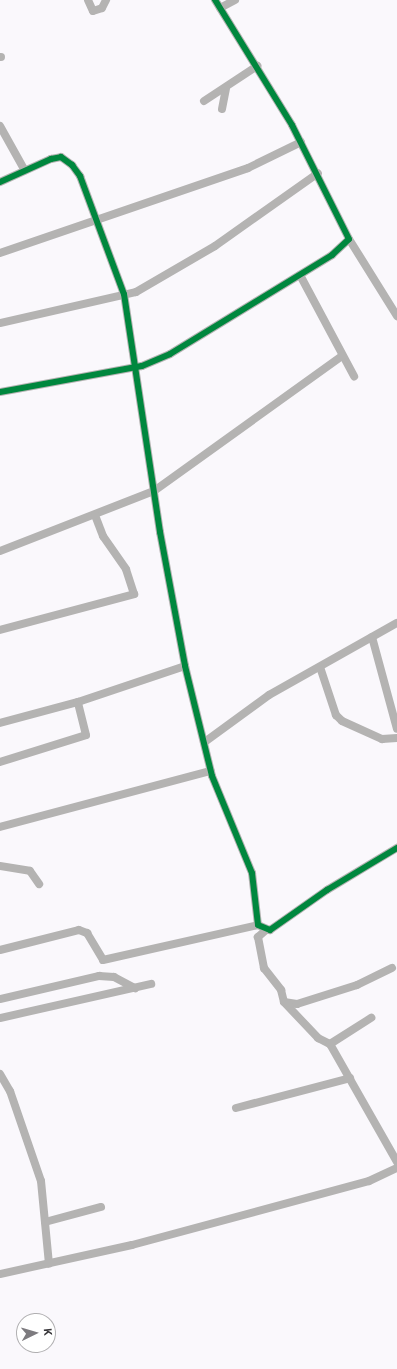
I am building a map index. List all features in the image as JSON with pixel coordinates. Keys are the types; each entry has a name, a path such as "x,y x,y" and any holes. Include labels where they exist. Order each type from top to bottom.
{"street":[{"path":"88,0 93,11 102,8 106,0"},
{"path":"215,0 257,66 301,142 350,239 397,316"},
{"path":"220,8 235,0"},
{"path":"204,101 226,88 257,66"},
{"path":"222,109 226,88"},
{"path":"0,128 25,171"},
{"path":"0,253 248,168 301,142"},
{"path":"0,182 61,157 80,176 124,294 154,490 185,666 206,741 211,771 244,846 255,889 258,925"},
{"path":"0,323 124,294 157,280 215,246 318,173"},
{"path":"0,392 136,365 197,340 332,255 350,239"},
{"path":"300,275 354,376"},
{"path":"0,551 95,515 154,490 342,356"},
{"path":"0,630 134,594 126,569 103,536 95,515"},
{"path":"206,741 269,695 397,623"},
{"path":"372,637 397,729"},
{"path":"0,723 78,702 185,666"},
{"path":"320,667 339,718 382,739 397,738"},
{"path":"0,762 86,735 78,702"},
{"path":"0,827 211,771"},
{"path":"397,848 266,930 258,937 261,959 284,1002 318,1038 330,1044 397,1162"},
{"path":"0,866 30,871 39,884"},
{"path":"0,950 79,930 87,933 102,960 258,925 266,930"},
{"path":"284,1002 297,1004 357,985 392,968"},
{"path":"0,999 99,976 114,977 135,988"},
{"path":"0,1018 152,984"},
{"path":"330,1044 371,1018"},
{"path":"0,1075 41,1181 49,1264"},
{"path":"236,1108 350,1078"},
{"path":"0,1274 49,1264 369,1181 397,1168"},
{"path":"45,1222 101,1207"}],"cycle path":[{"path":"0,392 142,366 170,354 332,255 349,239 292,125 215,0"},
{"path":"0,182 51,159 61,157 72,165 80,176 124,294 160,532 185,666 212,776 252,873 258,925 270,930 327,890 397,848"}]}
